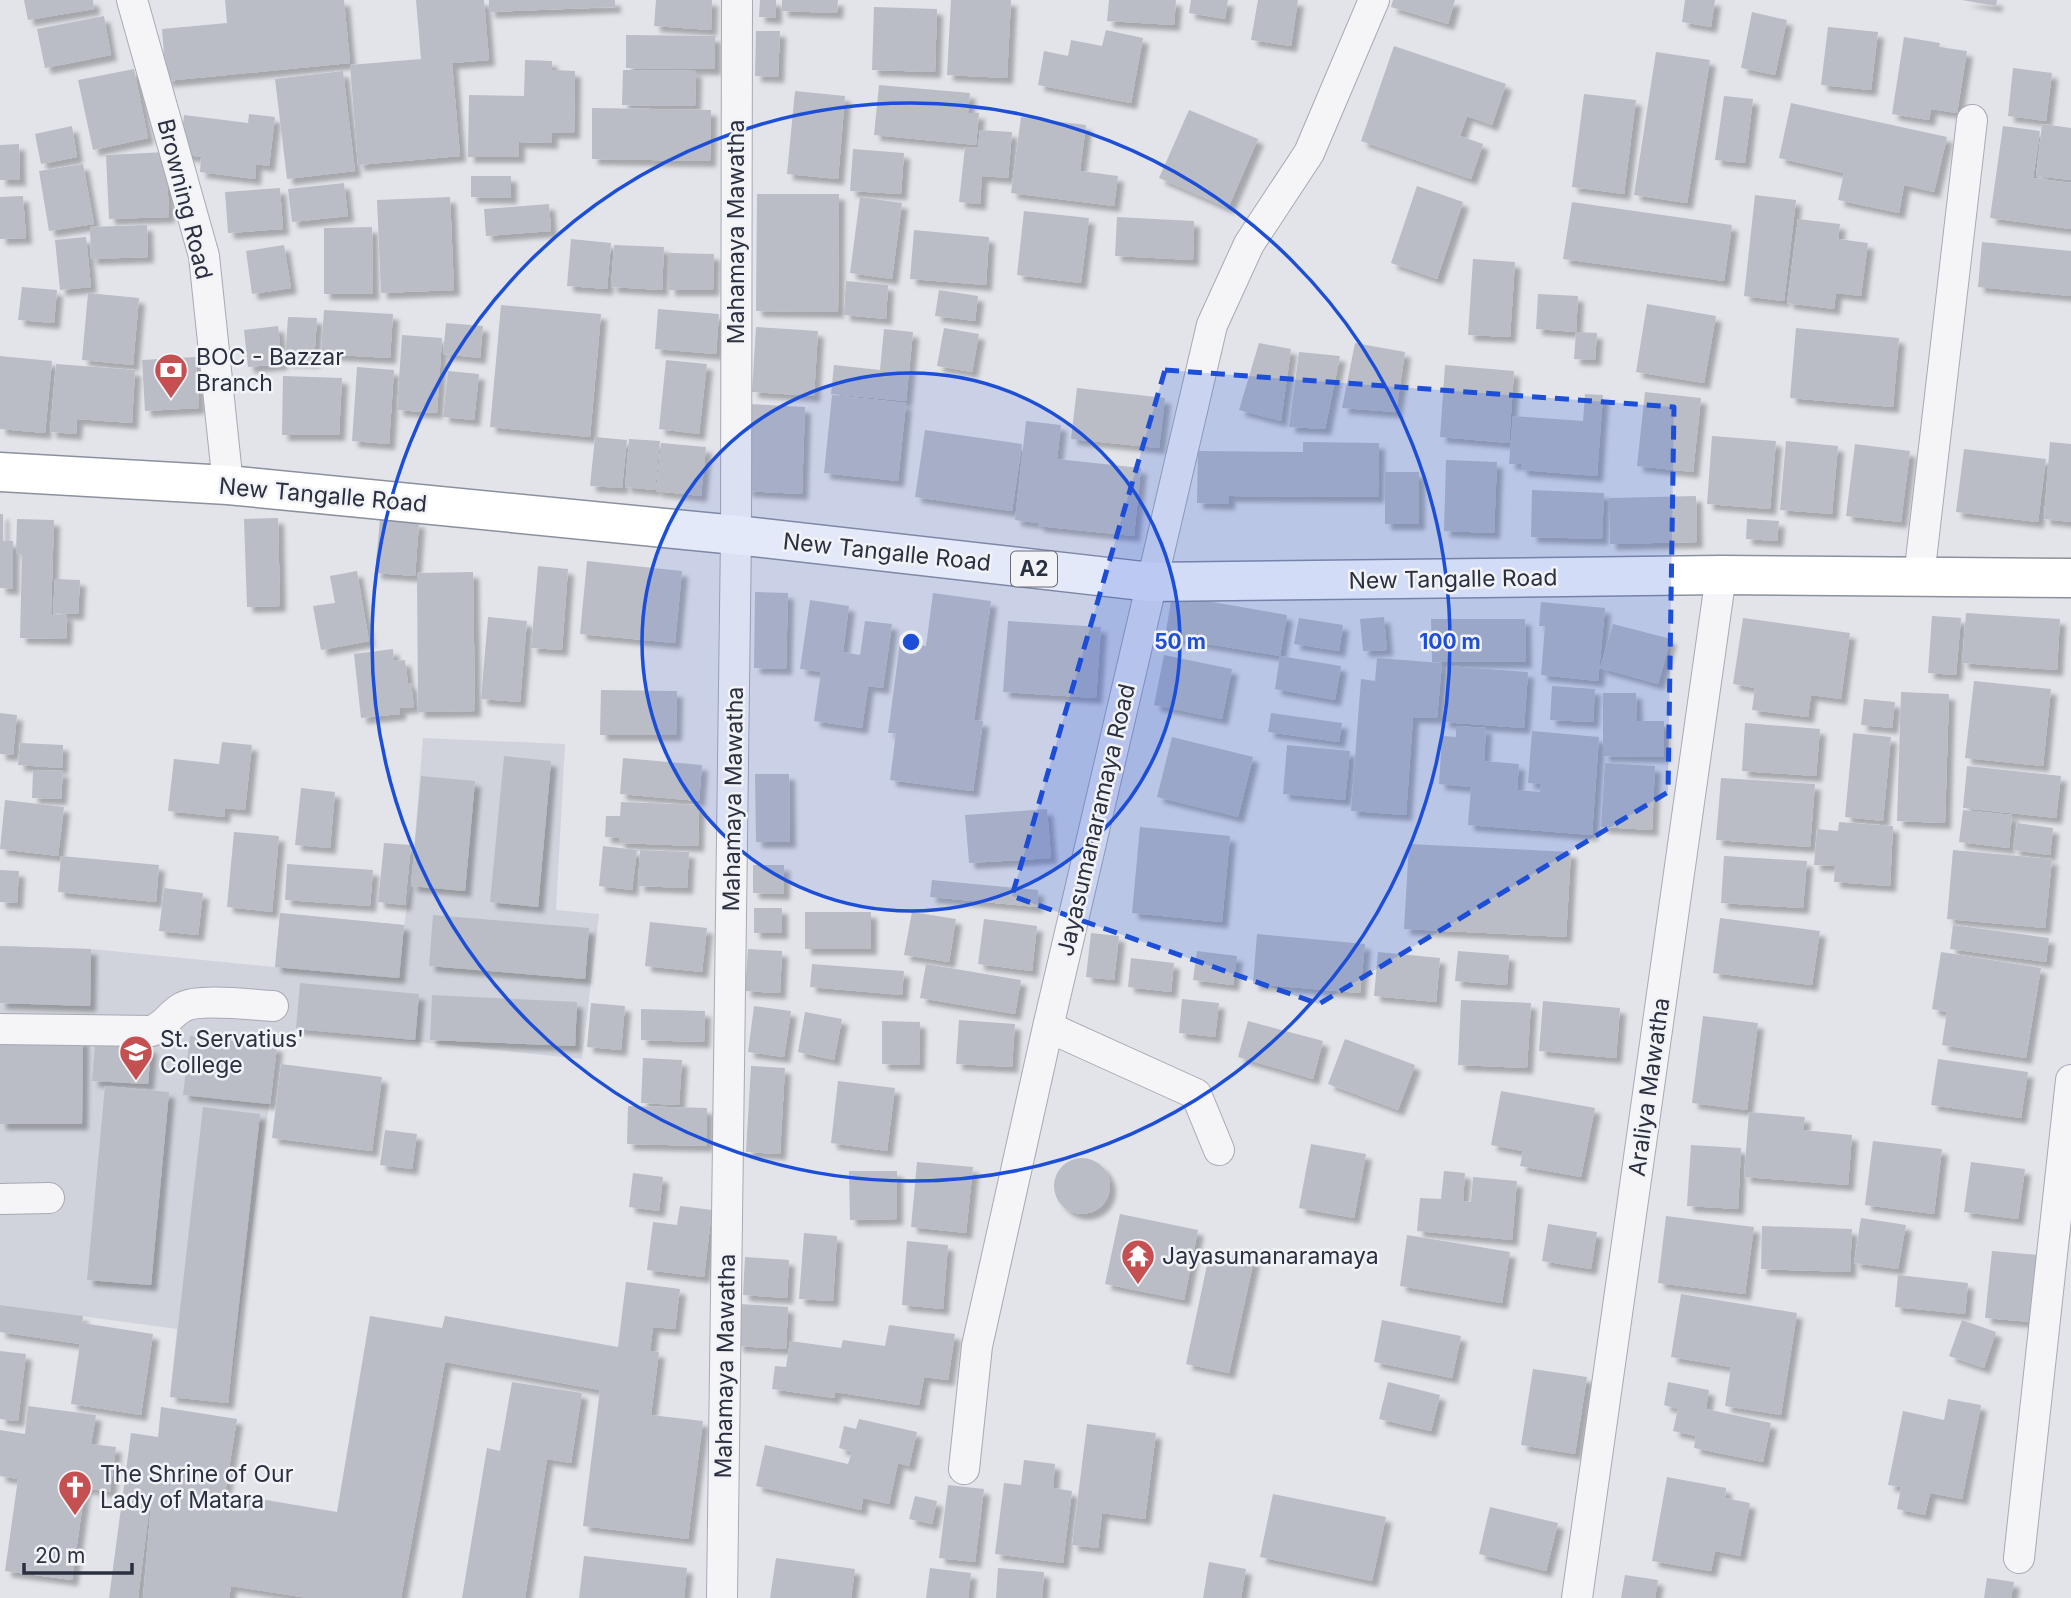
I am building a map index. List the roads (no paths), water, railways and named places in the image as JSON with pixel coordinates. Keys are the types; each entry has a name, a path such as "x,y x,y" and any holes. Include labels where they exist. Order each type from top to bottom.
{"highway":[{"name":"New Tangalle Road","path":"0,472 228,485 736,535 1151,582 1721,575 2071,578"}],"street":[{"name":"Browning Road","path":"132,0 204,257 228,485"},
{"name":"Mahamaya Mawatha","path":"722,1598 736,535 737,0"},
{"name":"Jayasumanaramaya Road","path":"964,1469 977,1346 1048,1027 1212,325 1249,244 1309,153 1374,0"},
{"path":"1919,577 1972,120"},
{"name":"Araliya Mawatha","path":"1577,1598 1721,575"},
{"path":"0,1029 152,1031 165,1025 180,1008 193,1003 273,1006"},
{"path":"1048,1027 1196,1094 1219,1150"},
{"path":"2019,1558 2071,1080"},
{"path":"0,1199 50,1198"}],"place":[{"name":"BOC - Bazzar Branch","path":"171,400"},
{"name":"St. Servatius' College","path":"136,1082"},
{"name":"Jayasumanaramaya","path":"1138,1286"},
{"name":"The Shrine of Our Lady of Matara","path":"75,1517"}]}
